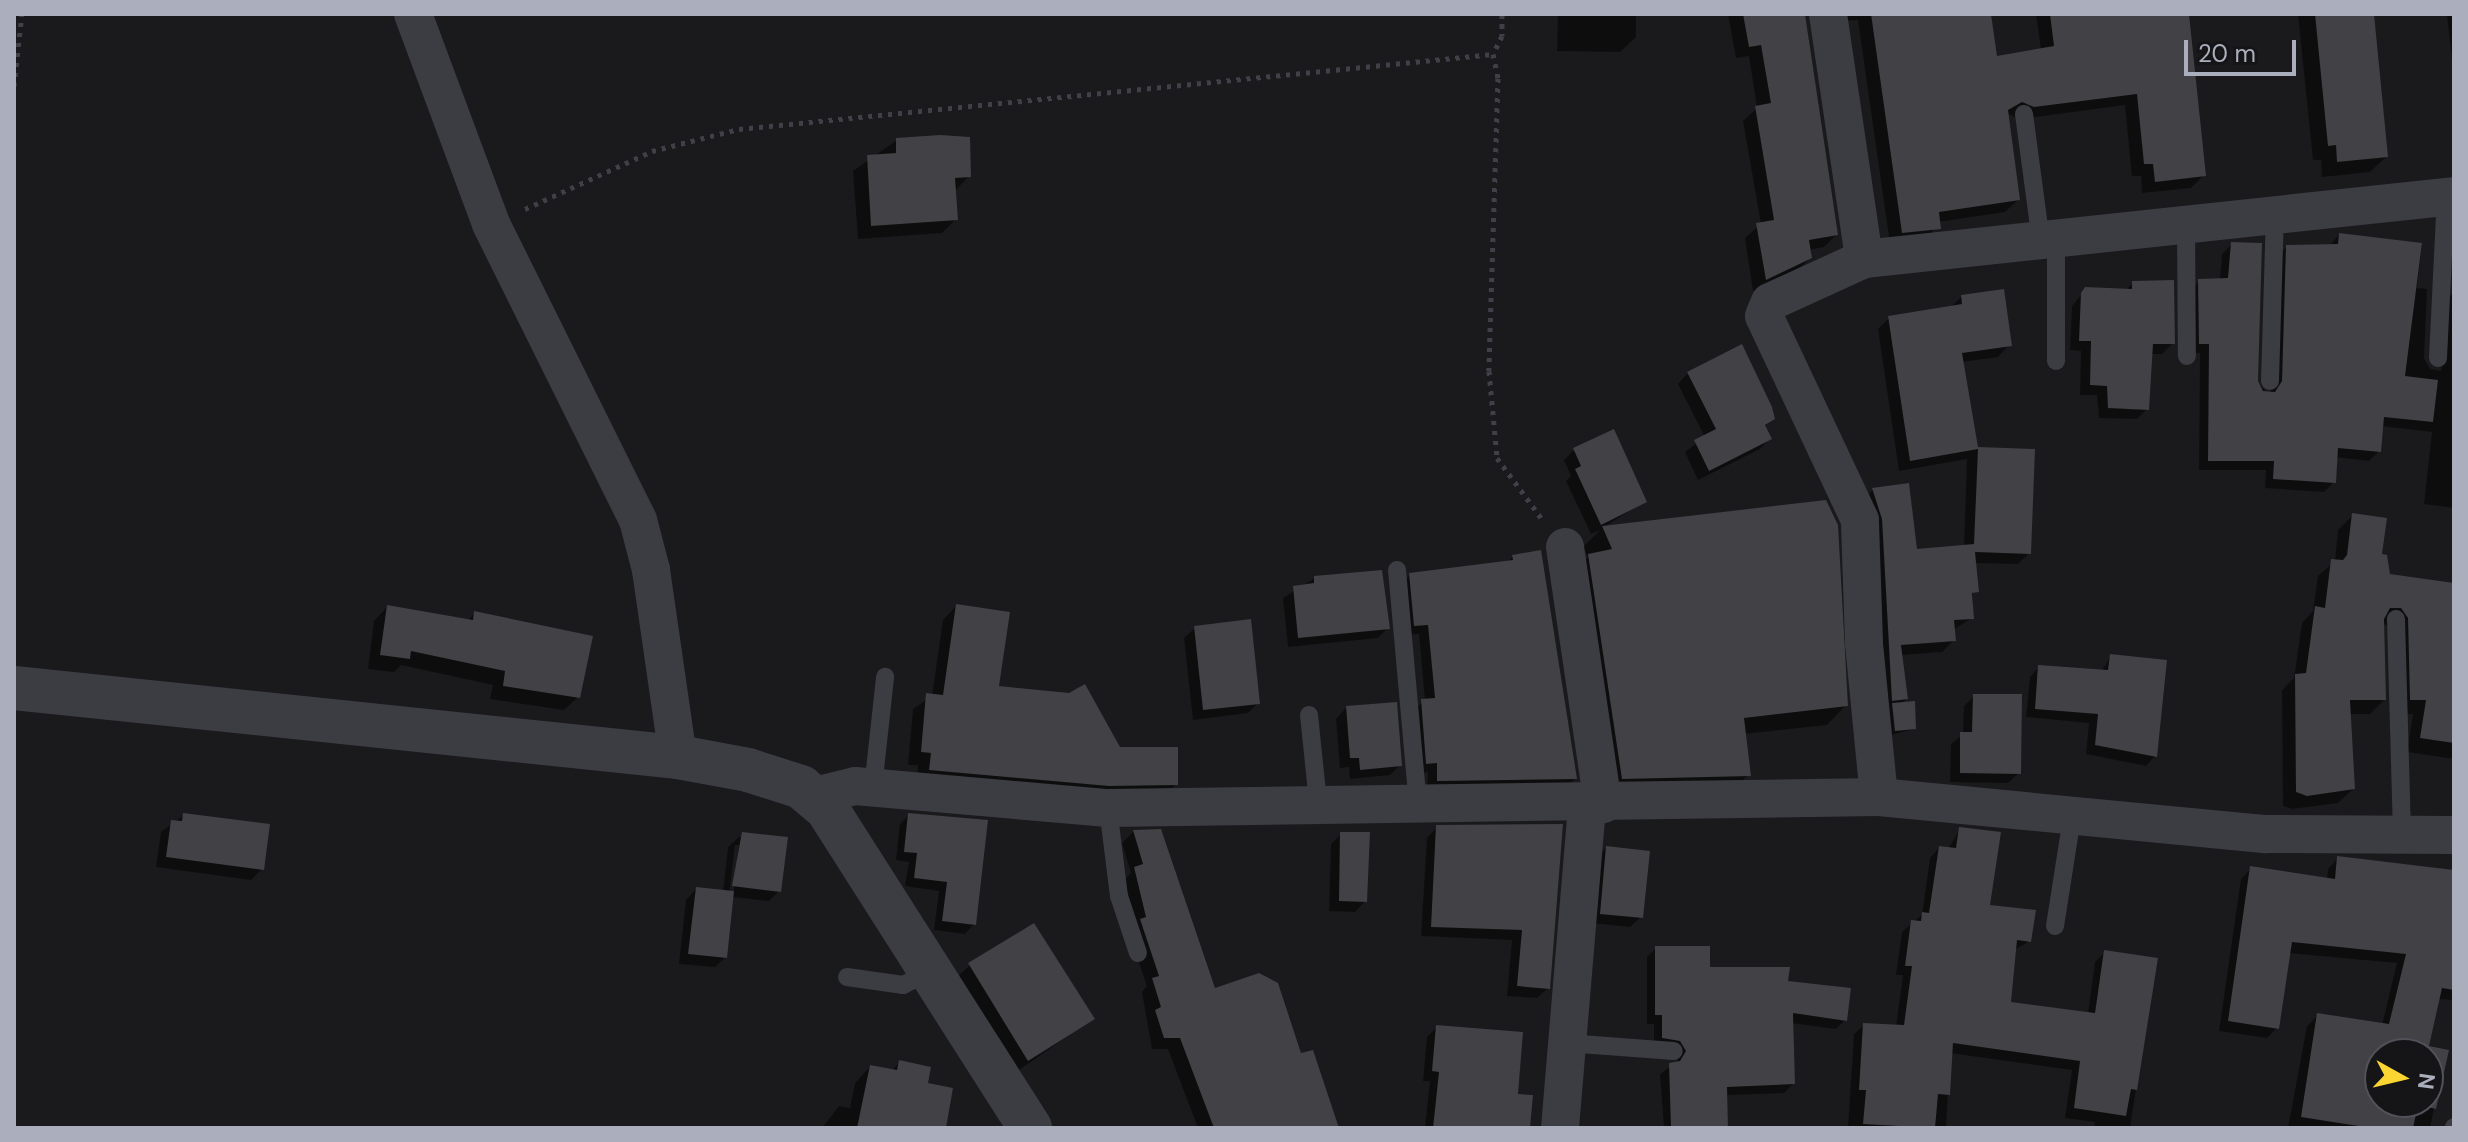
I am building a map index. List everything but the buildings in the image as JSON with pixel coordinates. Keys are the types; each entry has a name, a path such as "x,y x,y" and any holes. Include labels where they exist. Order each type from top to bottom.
{"street":[{"path":"413,14 491,224 638,520 651,570 678,757"},
{"path":"1828,14 1864,259"},
{"path":"1879,797 1864,643 1860,520 1764,316 1770,302 1864,259 2450,196"},
{"path":"1560,1128 1595,804 1565,547"},
{"path":"14,688 678,757 783,779 815,796 930,972 1020,1125"},
{"path":"815,796 855,786 1108,808 1318,802 1418,806 1879,797 2072,818 2266,834 2454,835"}],"lane":[{"path":"2024,114 2049,240 2056,361"},
{"path":"2438,358 2450,196"},
{"path":"2270,381 2275,217"},
{"path":"2186,226 2187,356"},
{"path":"1397,570 1418,806"},
{"path":"2396,619 2402,835"},
{"path":"873,788 885,677"},
{"path":"1309,715 1318,802"},
{"path":"1108,808 1119,896 1138,953"},
{"path":"2055,926 2072,818"},
{"path":"847,977 903,985 930,972"},
{"path":"1567,1043 1674,1051"}],"path":[{"path":"14,86 22,14"},
{"path":"1502,14 1502,36 1493,54 1498,78 1489,371 1497,458 1565,547"},
{"path":"491,224 652,151 727,131 1493,54"}]}
